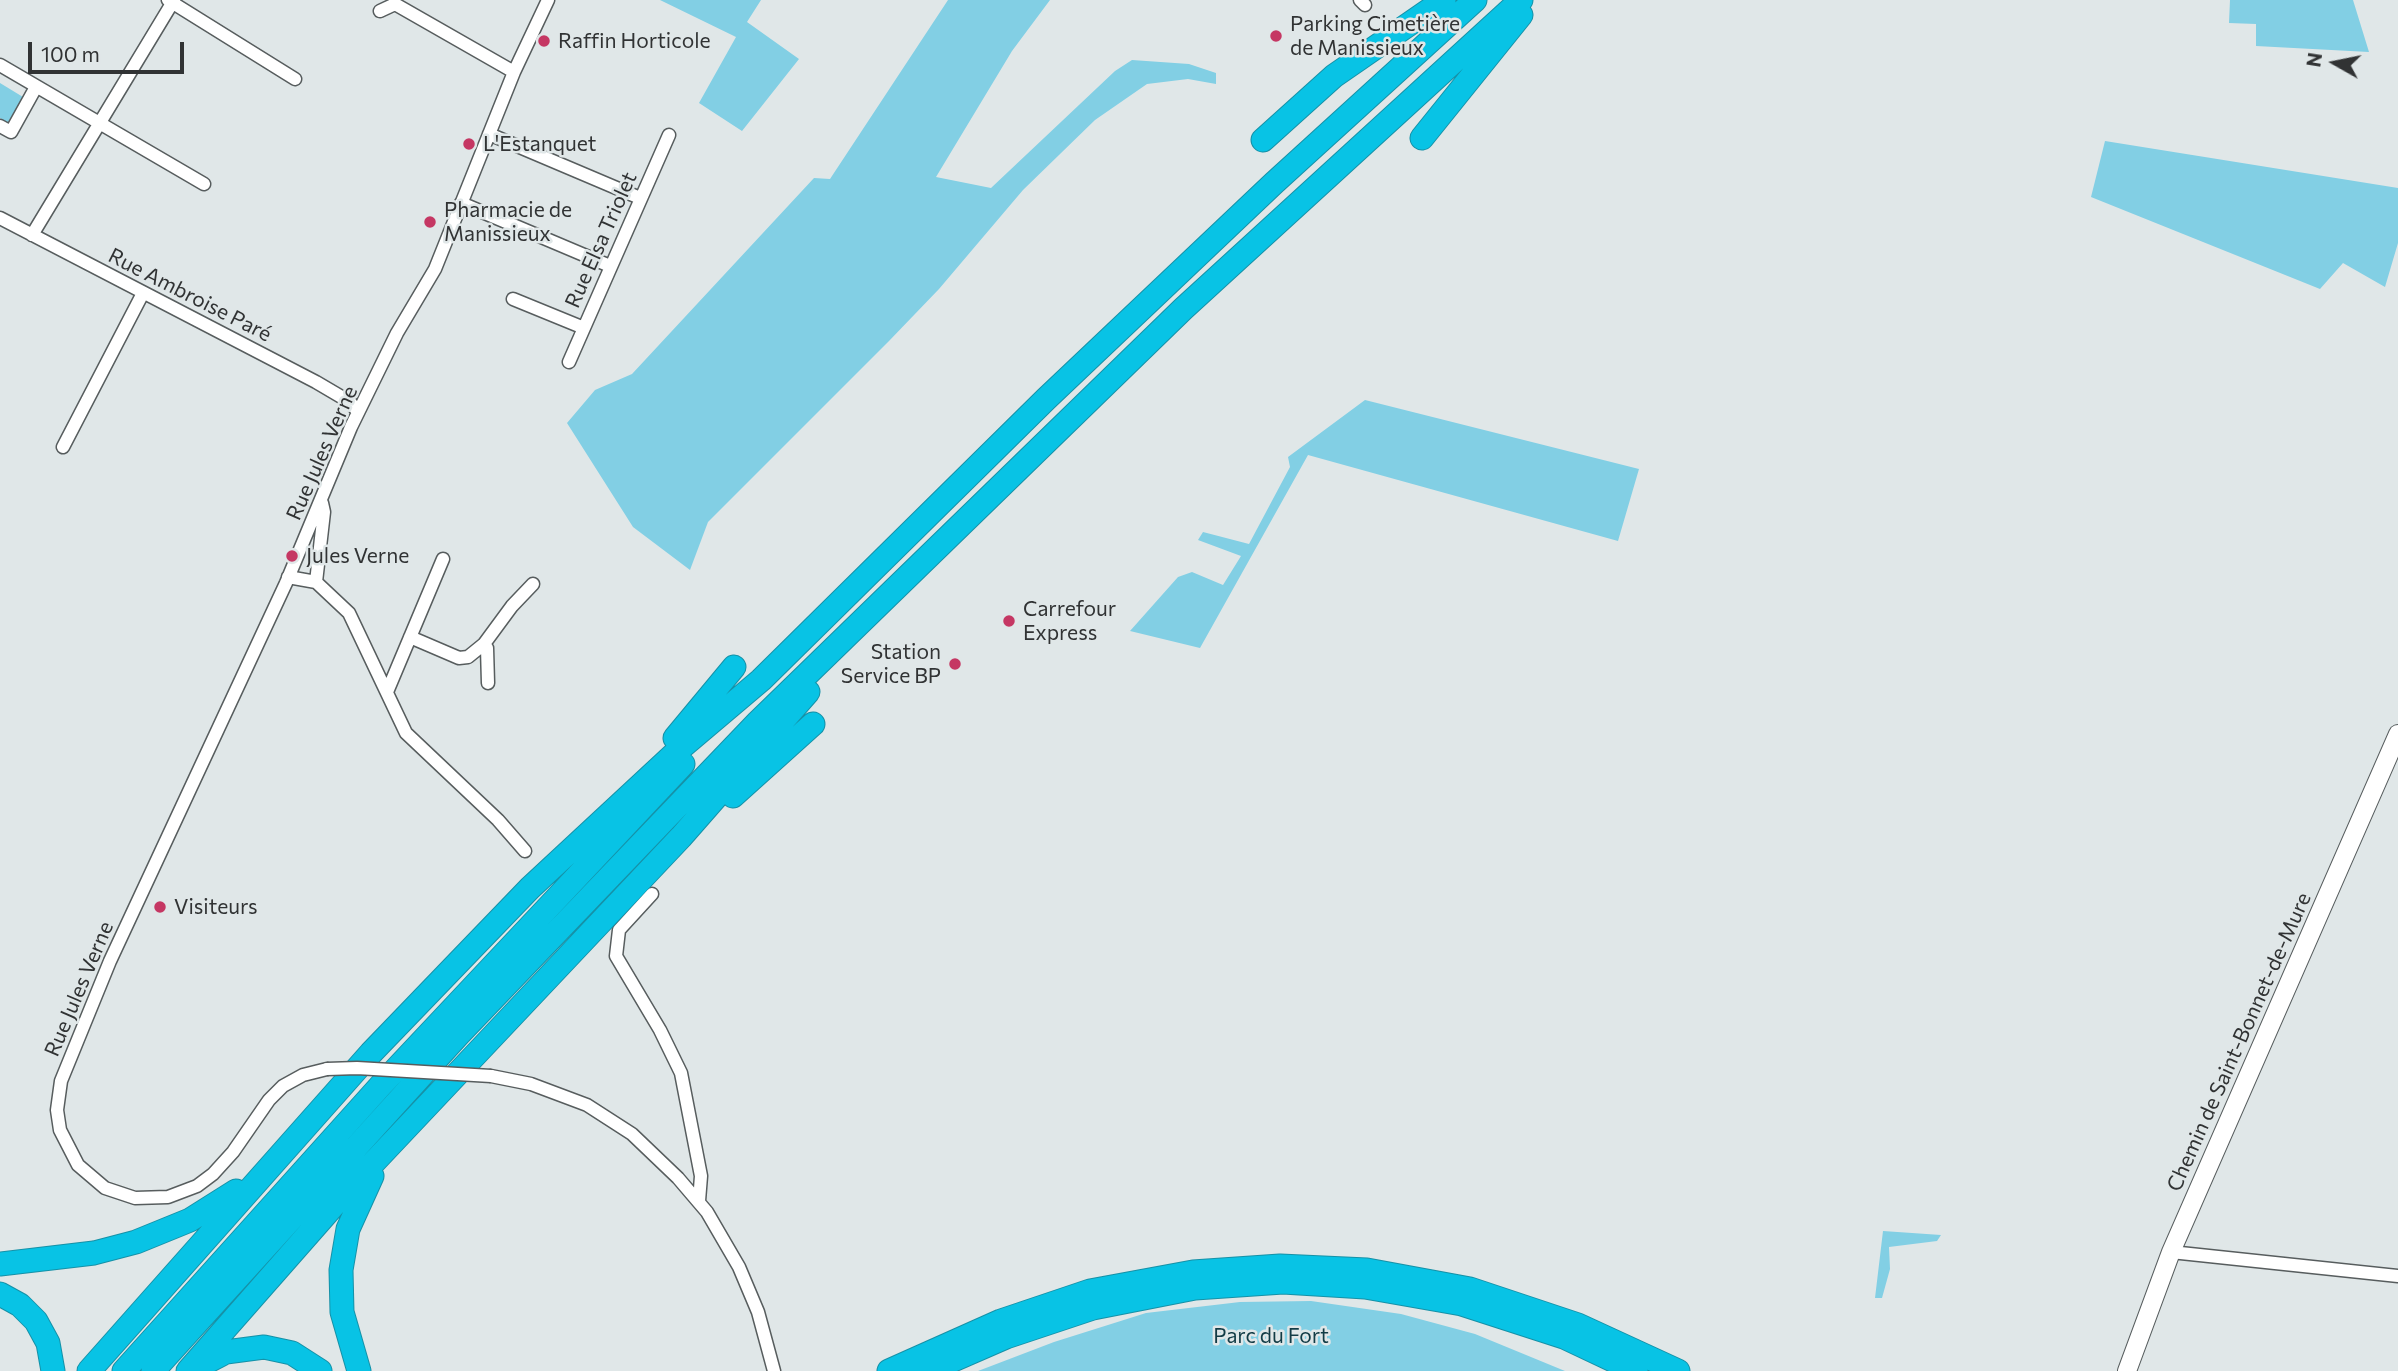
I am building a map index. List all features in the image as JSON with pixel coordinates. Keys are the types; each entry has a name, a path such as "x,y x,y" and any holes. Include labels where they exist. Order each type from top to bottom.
{"highway":[{"path":"1263,140 1355,60 1444,0"},
{"path":"124,1371 382,1084 761,680 1075,372 1475,0"},
{"path":"153,1371 305,1201 587,898 758,722 1253,243 1521,0"},
{"path":"1422,138 1533,0"},
{"path":"650,883 923,560"},
{"path":"624,800 734,667"},
{"path":"89,1371 292,1139 472,946 624,800 761,680"},
{"path":"190,1371 341,1197 650,883 813,724"},
{"path":"0,1264 94,1253 171,1230 237,1191 292,1139"},
{"path":"359,1371 342,1312 342,1256 357,1204 391,1147"},
{"path":"889,1371 1001,1321 1090,1291 1194,1272 1280,1266 1367,1270 1457,1286 1542,1311 1678,1371"},
{"path":"928,1371 1006,1337 1093,1308 1195,1288 1283,1282 1365,1287 1462,1304 1563,1337 1636,1371"},
{"path":"0,1294 20,1305 36,1321 48,1343 52,1371"},
{"path":"1616,1342 1670,1371"},
{"path":"190,1371 226,1352 256,1347 292,1353 320,1371"}],"street":[{"name":"Rue Jules Verne","path":"548,0 514,72 435,269 397,333 358,412 288,576 96,993 61,1081 58,1121 63,1140 73,1158 97,1183 135,1198 168,1197 188,1191 213,1174 233,1152 269,1100 283,1086 303,1075 327,1069 357,1068 491,1076 546,1088 602,1113 646,1145 699,1201 746,1282 758,1312 774,1371"},
{"path":"33,235 172,1 295,79"},
{"path":"380,11 395,4 514,72"},
{"path":"0,65 204,184"},
{"path":"0,126 11,132 36,87"},
{"path":"489,134 640,198"},
{"name":"Rue Elsa Triolet","path":"569,362 668,135"},
{"path":"461,203 610,266"},
{"name":"Rue Ambroise Paré","path":"0,218 316,382 350,402 358,412"},
{"path":"63,447 144,293"},
{"path":"513,299 584,328"},
{"path":"316,582 324,512 321,500"},
{"path":"387,692 443,559"},
{"path":"288,576 316,582 349,613 406,733 416,746 498,820 525,851"},
{"path":"410,637 460,658 468,657 484,644 512,606 533,584"},
{"path":"484,644 487,648 488,683"},
{"name":"Chemin de Saint-Bonnet-de-Mure","path":"2127,1371 2171,1252 2398,734"},
{"path":"650,883 619,930 616,956 660,1030 681,1073 701,1176 699,1201"},
{"path":"2171,1252 2398,1276"}],"green space":[{"path":"660,0 761,0 747,22 799,59 742,131 699,103 736,37"},
{"path":"948,0 1050,0 1012,51 936,177 991,188 1115,71 1132,60 1189,64 1216,73 1216,84 1188,79 1147,84 1095,120 1023,190 939,289 889,341 708,522 690,570 633,527 567,423 595,390 632,374 814,178 830,179"},
{"path":"2230,0 2353,0 2369,52 2256,46 2256,24 2229,23"},
{"path":"0,83 23,97 8,123 0,118"},
{"path":"2105,141 2398,188 2398,243 2385,287 2343,263 2320,289 2091,197"},
{"path":"1365,400 1639,469 1618,541 1308,455 1200,648 1130,631 1178,577 1192,572 1223,585 1241,556 1198,540 1203,532 1249,544 1290,467 1288,457"},
{"path":"1883,1231 1941,1235 1937,1241 1889,1247 1890,1269 1882,1298 1875,1298"},
{"name":"Parc du Fort","path":"1311,1301 1401,1314 1475,1334 1565,1371 978,1371 1054,1342 1146,1313 1240,1302"}],"place":[{"name":"Parking Cimetière de Manissieux","path":"1276,36"},
{"name":"Raffin Horticole","path":"544,41"},
{"name":"L'Estanquet","path":"469,144"},
{"name":"Pharmacie de Manissieux","path":"430,222"},
{"name":"Jules Verne","path":"292,556"},
{"name":"Carrefour Express","path":"1009,621"},
{"name":"Station Service BP","path":"955,664"},
{"name":"Visiteurs","path":"160,907"}]}
